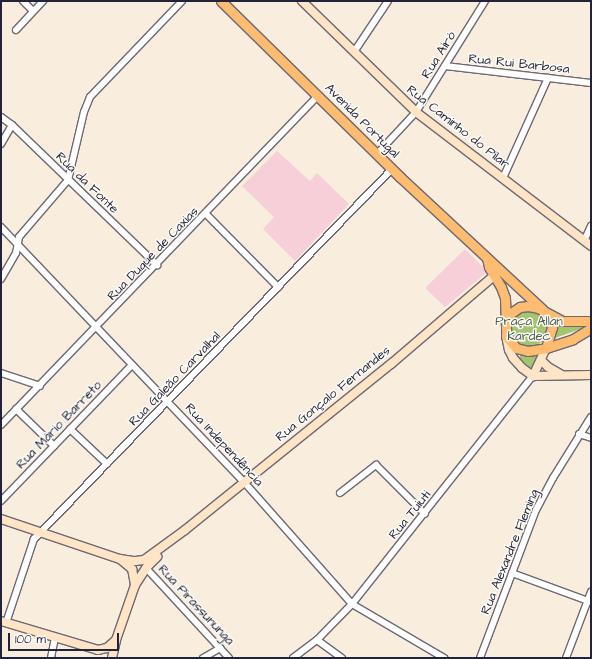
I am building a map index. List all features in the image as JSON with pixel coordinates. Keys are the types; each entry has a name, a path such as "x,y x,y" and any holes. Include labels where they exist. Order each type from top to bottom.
{"main road":[{"name":"Avenida Portugal","path":"221,1 392,169 487,258 543,311 549,318 552,328 546,348 533,376 522,368 513,358 509,350 506,336 505,298 495,275 489,267 487,258"},
{"name":"Rua Caminho do Pilar","path":"302,1 416,112 588,243"},
{"path":"495,275 501,274 510,280"},
{"name":"Rua Gonçalo Fernandes","path":"120,559 135,561 144,560 185,530 390,364 495,275"},
{"path":"506,323 511,313 520,307 531,306 562,321 591,321"},
{"path":"506,336 513,346 524,351 546,348 573,339 591,328"},
{"path":"541,360 553,371 563,375"},
{"path":"533,376 591,375"},
{"path":"1,519 120,559 132,569 135,585"},
{"name":"Rua Gonçalo Fernandes","path":"112,658 116,640 135,585 146,568 185,530"},
{"path":"4,622 93,648 105,649 116,640"},
{"path":"93,648 94,658"}],"street":[{"path":"23,1 33,11"},
{"path":"16,30 43,1"},
{"path":"1,279 16,253 19,237 68,180 84,112 90,97 182,1"},
{"path":"354,52 388,1"},
{"name":"Rua Airó","path":"377,154 416,112 485,1"},
{"name":"Rua Rui Barbosa","path":"445,66 591,83"},
{"path":"503,178 548,78"},
{"name":"Rua Duque de Caxias","path":"1,425 157,265 318,96"},
{"name":"Rua da Fonte","path":"1,117 12,125 157,265"},
{"path":"1,144 12,125"},
{"name":"Rua Galeão Carvalhal","path":"4,622 34,539 392,169"},
{"path":"206,214 278,287"},
{"path":"588,243 591,226"},
{"name":"Rua Independência","path":"1,227 244,482 352,604 444,658"},
{"name":"Rua Mário Barreto","path":"1,500 132,365"},
{"path":"1,373 40,386"},
{"name":"Rua Tuiuti","path":"293,658 317,640 352,604 425,514 533,376"},
{"path":"16,409 54,446"},
{"name":"Rua Alexandre Fleming","path":"480,658 528,528 543,495 579,434 591,417"},
{"path":"70,429 106,464"},
{"path":"579,434 591,438"},
{"path":"340,493 376,465 425,514"},
{"name":"Rua Pirassununga","path":"146,568 229,658"},
{"path":"512,573 589,602"},
{"path":"566,658 589,602 591,592"},
{"path":"51,658 55,637"},
{"path":"317,640 342,658"},
{"path":"203,658 220,648"}],"shaded area":[{"path":"277,151 310,181 317,173 349,204 295,261 263,229 274,217 242,186"},
{"path":"465,249 486,270 486,273 445,307 425,288"}],"green space":[{"name":"Praça Allan Kardec","path":"533,311 542,316 546,322 546,336 542,342 533,347 525,347 516,342 512,336 511,325 516,316 522,312"},
{"name":"Praça Allan Kardec","path":"555,324 563,327 586,327 555,338"},
{"name":"Praça Allan Kardec","path":"539,354 532,369 519,359 520,355"}]}
